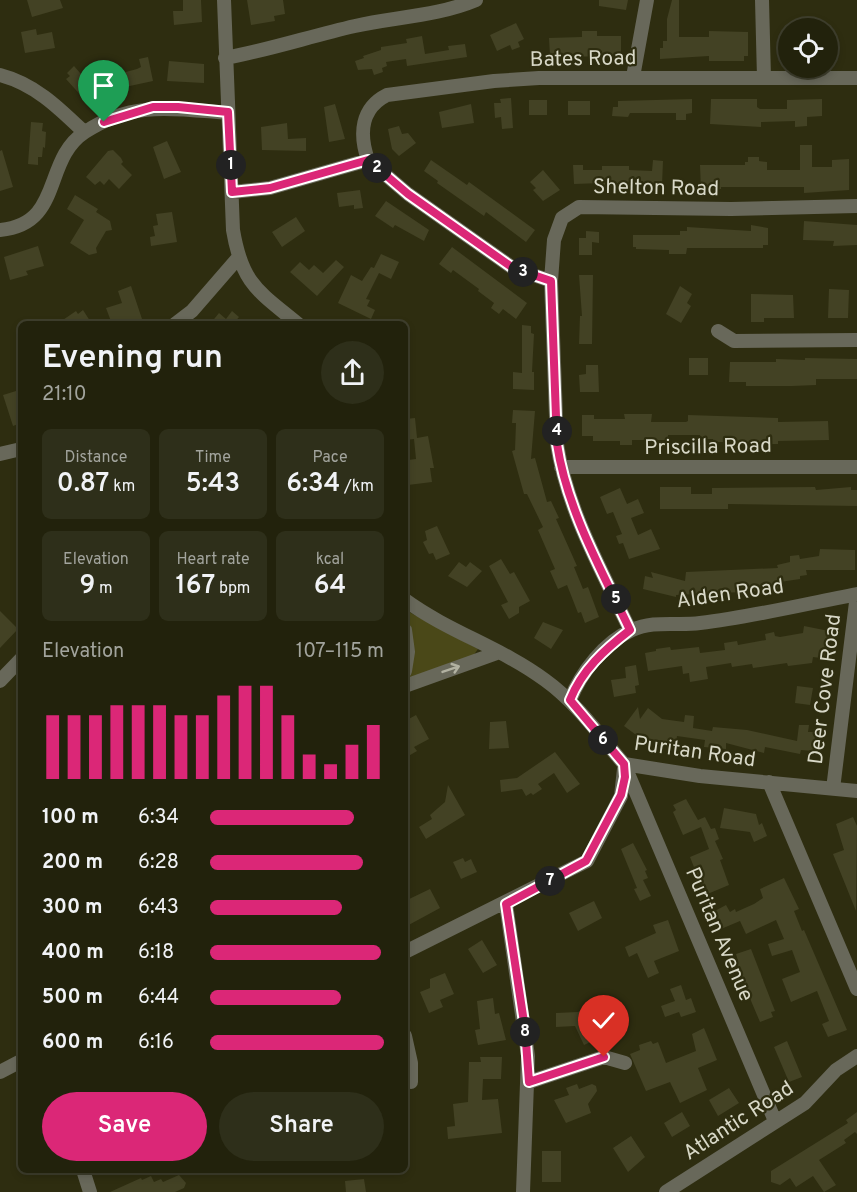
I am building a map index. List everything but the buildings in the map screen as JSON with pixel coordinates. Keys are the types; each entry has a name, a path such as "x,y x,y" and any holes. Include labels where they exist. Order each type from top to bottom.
{"street":[{"path":"224,0 232,192 238,258 251,283 295,321"},
{"path":"225,58 269,50 354,26 459,7 476,0"},
{"path":"633,77 646,0"},
{"path":"762,0 764,78"},
{"path":"0,75 18,80 34,89 84,132"},
{"name":"Bates Road","path":"368,160 363,148 367,112 373,102 387,95 494,81 633,77 857,78"},
{"path":"0,230 19,227 33,220 41,210 65,157 84,132 114,118 153,107 228,112"},
{"path":"232,192 270,188 368,160 408,194 513,268 551,281"},
{"name":"Shelton Road","path":"630,630 586,537 561,468 557,444 551,281 558,226 570,211 579,207 730,209 857,206"},
{"path":"179,321 192,311 238,258"},
{"path":"718,331 734,341 857,340"},
{"path":"0,454 18,450"},
{"name":"Priscilla Road","path":"561,468 857,467"},
{"name":"Alden Road","path":"570,700 577,683 589,667 606,649 630,630 649,624 697,624 857,594"},
{"name":"Deer Cove Road","path":"833,789 857,594"},
{"name":"Puritan Road","path":"408,602 425,614 545,680 570,700 624,764 857,791"},
{"path":"408,685 497,653"},
{"path":"0,681 18,662"},
{"path":"408,951 506,904 586,861 621,795 625,777 624,764"},
{"name":"Puritan Avenue","path":"624,764 775,1121"},
{"path":"769,782 857,989"},
{"path":"506,904 525,1029 529,1082 523,1192"},
{"path":"408,1050 411,1082"},
{"name":"Atlantic Road","path":"666,1192 805,1103 836,1070 857,1056"},
{"path":"529,1082 604,1057 626,1063"},
{"path":"0,1072 18,1063"},
{"path":"84,1173 90,1192"}],"shaded area":[{"path":"409,612 478,649 470,660 409,680"}],"route":[{"path":"104,122 153,107 228,112 232,192 252,192 270,188 368,160 408,194 479,246 513,268 551,281 557,444 561,468 583,529 630,630 606,649 589,667 577,683 570,700 624,764 625,777 621,795 592,854 586,861 578,868 506,904 525,1029 529,1082 604,1057"}]}
